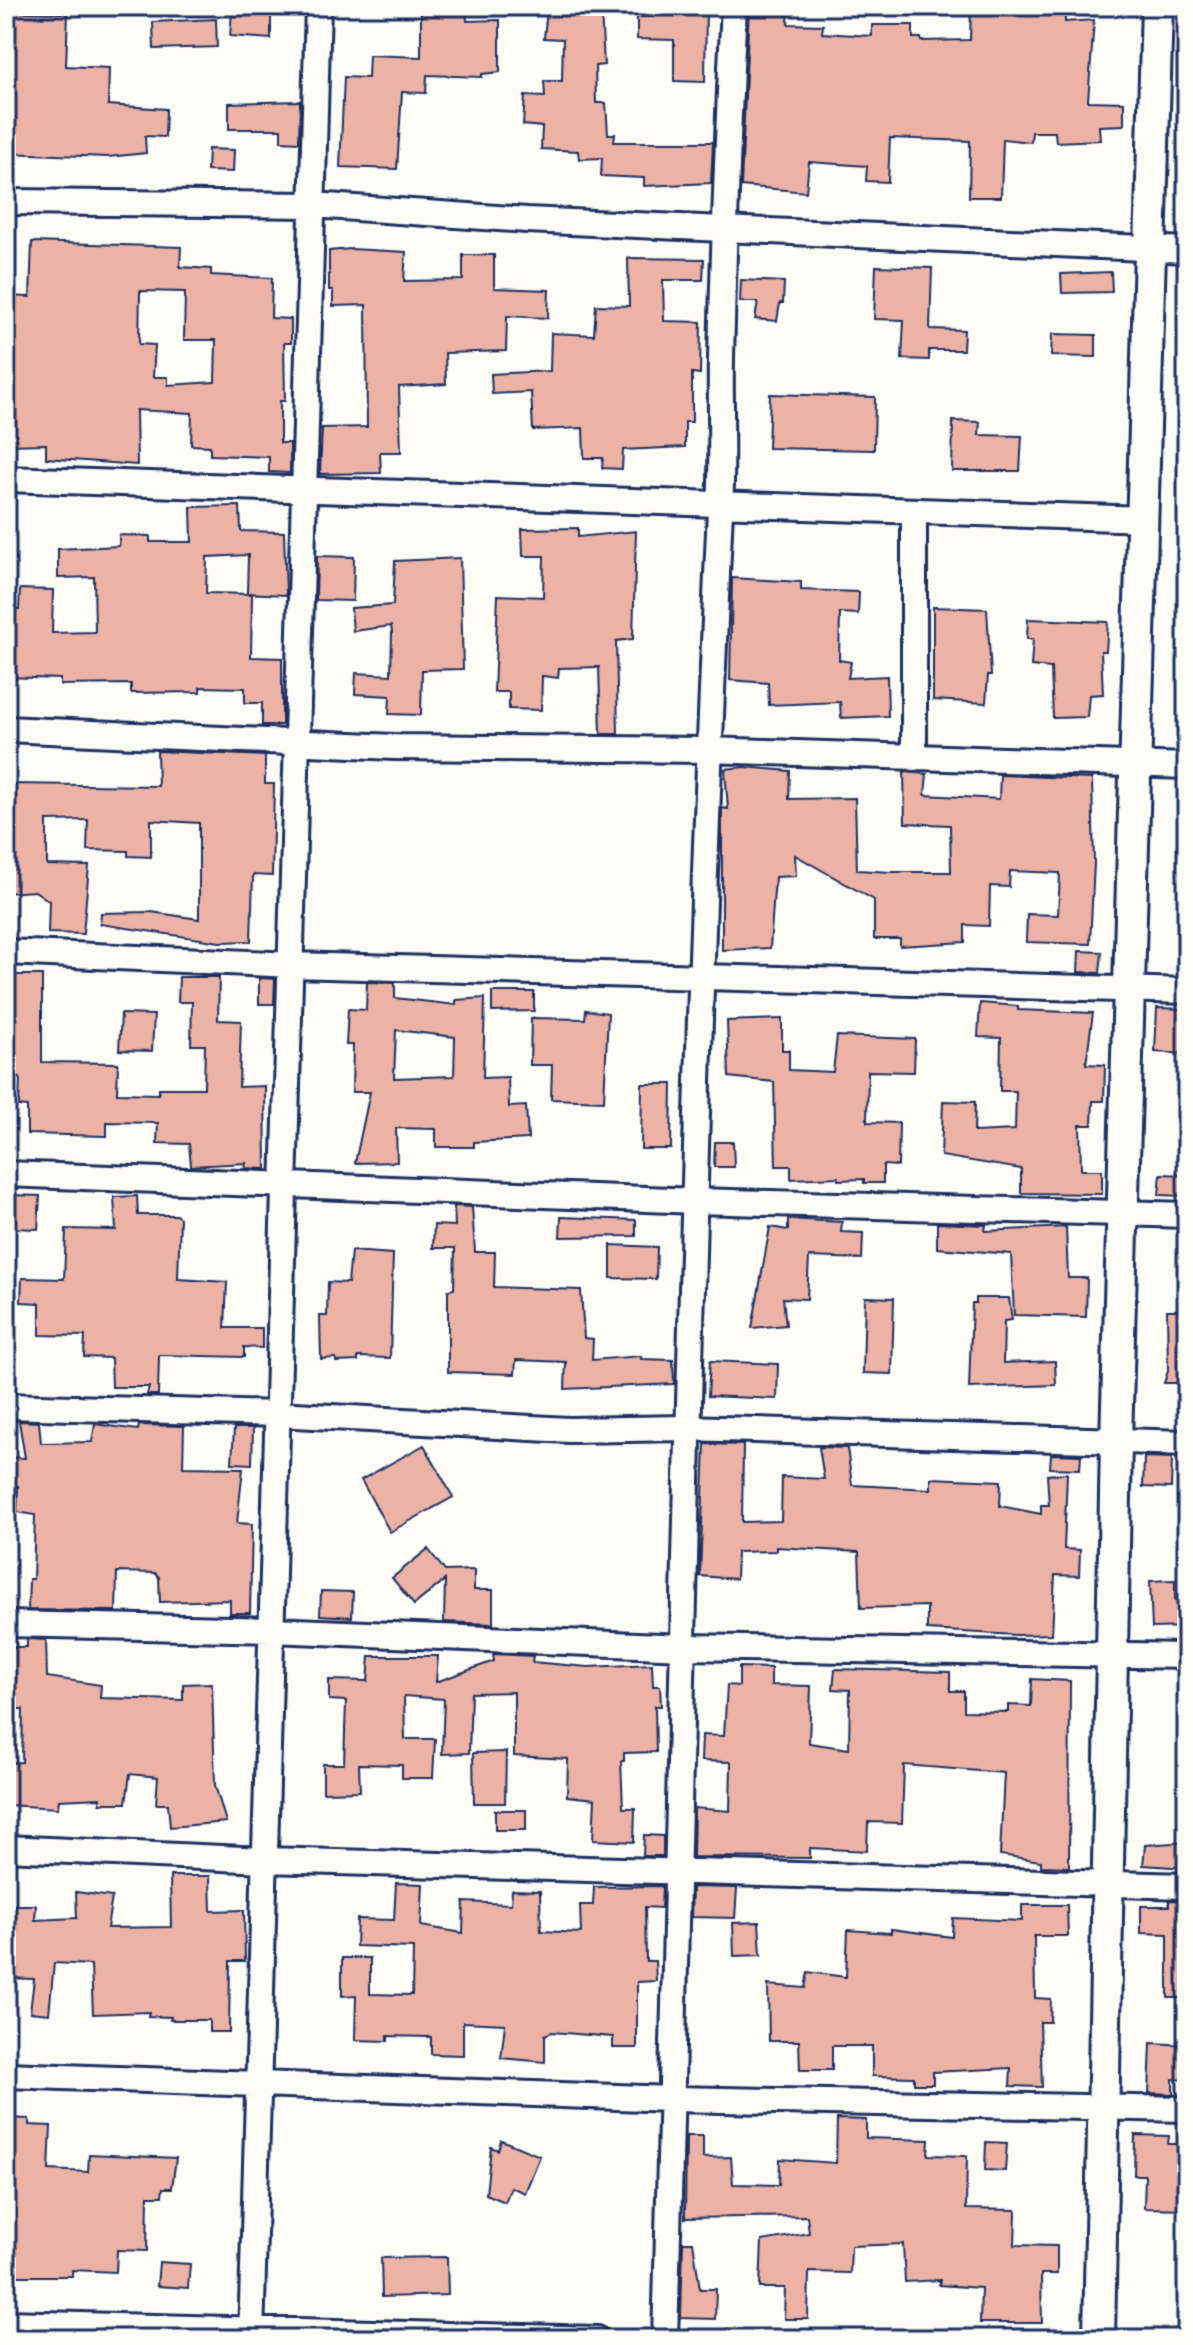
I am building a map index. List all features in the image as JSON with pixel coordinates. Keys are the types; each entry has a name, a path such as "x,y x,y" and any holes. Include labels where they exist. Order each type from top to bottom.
{"street":[{"path":"251,2334 277,1414 287,1183 318,6"},
{"path":"665,2339 680,1872 686,1428 697,1201 708,750 721,505 734,6"},
{"path":"1099,2339 1116,1441 1153,249 1157,6"},
{"path":"6,202 313,205 527,220 1187,250"},
{"path":"6,479 1145,519"},
{"path":"914,512 914,758"},
{"path":"6,729 498,750 708,750 1187,766"},
{"path":"6,952 293,965 1187,991"},
{"path":"6,1174 697,1201 1187,1215"},
{"path":"6,1406 277,1414 569,1430 686,1428 1187,1443"},
{"path":"6,1624 272,1630 685,1647 1187,1656"},
{"path":"6,1848 266,1860 1187,1886"},
{"path":"6,2075 672,2099 1187,2109"},
{"path":"6,2323 251,2334 597,2339"}],"building":[{"path":"421,6 466,6 467,21 500,20 500,72 482,74 482,77 427,75 426,93 402,92 397,169 340,167 344,77 368,78 369,55 421,57"},
{"path":"652,6 706,6 705,82 674,81 674,40 637,39 637,17 653,17"},
{"path":"749,6 789,6 788,24 823,25 822,33 872,36 872,25 913,25 913,38 921,38 921,41 970,40 971,6 1065,6 1065,22 1094,20 1088,101 1124,102 1124,125 1099,126 1100,140 1056,142 1055,132 1032,132 1031,142 1003,139 1001,197 969,197 970,141 890,138 888,182 866,181 867,166 809,162 806,192 741,186"},
{"path":"547,9 601,10 604,65 595,66 596,103 606,103 608,134 615,134 614,142 713,142 711,183 644,186 644,178 601,176 602,158 579,159 578,151 541,149 542,127 523,125 525,96 545,97 544,81 562,81 563,39 544,38"},
{"path":"6,12 68,13 66,66 109,68 108,105 166,109 165,137 145,136 146,153 108,157 6,153 6,101 15,102 12,41 6,41"},
{"path":"232,12 271,13 271,39 230,36"},
{"path":"216,19 217,47 154,49 153,22"},
{"path":"300,101 299,142 281,141 281,129 229,129 229,103"},
{"path":"208,149 234,150 233,172 207,171"},
{"path":"32,242 181,247 180,267 211,269 211,275 272,278 271,318 291,319 291,343 284,343 285,401 280,401 280,443 290,443 290,473 269,472 269,457 210,455 210,446 191,445 192,413 136,410 137,465 46,458 46,444 6,445 6,296 30,297","holes":["140,291 185,292 184,340 216,340 215,382 168,385 168,377 153,377 155,345 139,344"]},
{"path":"329,251 406,252 404,281 463,280 463,255 494,255 494,288 549,290 548,318 507,316 506,351 445,353 446,384 399,387 401,452 380,452 381,473 320,474 322,428 367,427 366,305 333,306 333,290 329,290"},
{"path":"628,258 704,259 703,280 663,280 664,321 701,322 700,374 692,373 692,422 685,422 685,447 623,450 622,469 602,468 603,458 584,458 583,428 533,430 531,392 492,394 491,374 550,371 551,333 594,335 596,305 629,306"},
{"path":"876,266 932,268 930,329 964,330 963,350 929,350 929,360 902,359 904,320 874,319"},
{"path":"1111,272 1112,292 1062,293 1061,274"},
{"path":"741,280 784,282 783,303 780,303 777,321 755,319 758,302 740,302"},
{"path":"1052,334 1096,335 1096,357 1051,356"},
{"path":"770,394 875,397 874,450 768,448"},
{"path":"953,421 980,422 979,435 1022,436 1020,471 952,471"},
{"path":"240,506 241,531 284,532 286,595 247,593 248,555 207,557 206,593 252,594 251,657 282,658 282,725 262,725 262,703 245,703 245,688 200,687 200,692 131,693 131,684 60,685 60,679 6,677 6,609 19,609 20,589 53,590 52,633 95,632 94,577 58,578 58,549 119,546 119,535 150,536 150,542 192,542 191,507"},
{"path":"578,528 578,537 636,531 633,639 616,641 618,734 601,734 599,667 559,668 558,678 542,676 541,710 509,709 509,692 494,692 498,595 543,597 544,556 523,556 522,529"},
{"path":"317,556 354,557 353,601 316,600"},
{"path":"460,558 463,669 422,670 421,715 389,714 390,696 355,694 356,673 391,675 392,632 391,626 353,631 351,608 393,605 395,561"},
{"path":"732,578 801,582 801,590 859,592 858,614 840,613 839,660 851,662 848,678 887,676 888,716 841,718 840,702 769,705 768,683 730,680"},
{"path":"933,607 987,609 991,675 988,675 986,703 933,700"},
{"path":"1028,619 1108,622 1106,651 1101,651 1103,694 1089,695 1087,717 1053,718 1051,668 1031,666 1033,639 1027,639"},
{"path":"157,751 265,756 265,784 274,784 272,876 253,875 251,941 220,942 100,924 101,913 151,912 199,919 199,823 151,820 151,857 128,856 128,851 87,850 88,820 47,821 47,865 89,866 83,934 48,933 49,901 35,891 6,893 6,797 10,797 10,784 158,786"},
{"path":"744,767 790,771 789,799 855,798 857,870 891,872 951,872 950,825 905,823 904,772 927,774 925,795 999,799 1000,775 1092,779 1094,863 1090,944 1026,942 1027,914 1058,915 1060,873 1010,871 1009,887 990,886 989,926 965,925 965,942 900,946 900,939 874,939 874,900 795,855 796,876 775,877 770,948 722,950 722,808 728,809 725,769"},
{"path":"1079,951 1102,952 1100,973 1078,972"},
{"path":"11,975 42,975 42,1062 118,1063 117,1093 159,1094 159,1088 204,1088 205,1045 191,1045 192,1002 178,1002 179,977 219,977 218,1020 241,1021 239,1087 265,1086 266,1169 245,1168 246,1163 191,1166 189,1144 157,1143 158,1123 107,1122 107,1136 27,1134 27,1107 19,1106 20,1078 6,1079 6,1002 11,1002"},
{"path":"259,978 275,979 274,1004 259,1004"},
{"path":"367,982 395,983 395,998 456,1005 456,1000 485,998 483,1078 508,1077 509,1107 526,1106 528,1139 474,1142 474,1147 436,1147 436,1129 396,1128 397,1162 355,1163 370,1092 352,1092 353,1045 346,1045 348,1009 366,1010","holes":["396,1030 455,1037 454,1076 394,1078"]},
{"path":"492,992 534,992 534,1011 492,1012"},
{"path":"980,1003 1018,1006 1018,1010 1093,1013 1086,1064 1105,1065 1104,1101 1093,1101 1092,1125 1080,1125 1081,1170 1102,1170 1102,1194 1021,1193 1021,1169 941,1156 943,1101 975,1102 974,1132 1015,1130 1016,1091 1000,1091 1001,1038 978,1037"},
{"path":"1157,1008 1184,1009 1187,1054 1155,1052"},
{"path":"586,1010 608,1013 604,1101 551,1099 552,1065 530,1065 531,1018 585,1019"},
{"path":"121,1014 154,1015 152,1051 119,1050"},
{"path":"782,1019 782,1050 789,1050 789,1070 833,1072 837,1036 915,1039 914,1072 868,1071 867,1122 899,1123 898,1166 883,1165 883,1183 864,1183 864,1179 838,1180 838,1177 791,1179 791,1166 776,1166 774,1082 729,1077 727,1021"},
{"path":"642,1084 672,1084 671,1149 641,1149"},
{"path":"715,1142 733,1142 734,1167 714,1167"},
{"path":"1161,1174 1185,1175 1184,1196 1159,1195"},
{"path":"13,1195 40,1196 38,1229 11,1228"},
{"path":"137,1196 138,1215 176,1215 180,1218 178,1279 227,1282 225,1328 262,1328 262,1348 244,1347 244,1357 159,1355 158,1395 147,1395 149,1387 112,1387 111,1358 84,1357 85,1336 40,1335 40,1303 21,1302 22,1278 64,1279 66,1229 116,1230 114,1197"},
{"path":"454,1206 472,1207 475,1252 495,1252 494,1287 581,1290 584,1338 593,1339 592,1360 641,1356 641,1359 673,1360 674,1384 565,1389 566,1362 516,1360 515,1374 448,1372 448,1290 454,1289 455,1248 433,1248 434,1225 455,1226"},
{"path":"561,1217 636,1220 636,1236 560,1237"},
{"path":"788,1219 842,1222 841,1232 863,1233 862,1259 809,1257 807,1299 783,1298 786,1325 752,1328 770,1227 788,1230"},
{"path":"937,1223 986,1225 985,1231 1066,1227 1068,1278 1087,1278 1086,1317 1014,1315 1011,1254 937,1248"},
{"path":"611,1245 657,1247 656,1279 611,1278"},
{"path":"351,1251 393,1254 390,1358 358,1357 358,1361 336,1362 336,1358 321,1359 320,1316 327,1316 328,1282 348,1283"},
{"path":"865,1297 894,1298 892,1374 863,1373"},
{"path":"976,1298 1009,1298 1012,1320 1004,1321 1003,1363 1055,1361 1056,1385 969,1388 972,1303 976,1303"},
{"path":"1167,1310 1187,1310 1187,1383 1164,1383 1168,1371"},
{"path":"710,1361 778,1364 777,1399 708,1396"},
{"path":"19,1421 39,1422 41,1443 92,1442 95,1424 138,1430 139,1425 184,1426 183,1467 243,1468 237,1523 252,1524 250,1613 230,1613 230,1600 160,1602 159,1577 155,1573 117,1572 116,1611 28,1610 29,1579 33,1579 35,1515 17,1512 18,1486 6,1486 6,1457 25,1458"},
{"path":"234,1428 253,1428 252,1464 232,1463"},
{"path":"705,1444 743,1445 742,1522 781,1521 782,1477 824,1479 819,1447 847,1448 852,1485 931,1489 931,1478 1001,1481 1000,1506 1041,1514 1041,1505 1049,1505 1047,1475 1067,1473 1064,1549 1080,1550 1079,1576 1055,1575 1052,1634 1017,1635 927,1630 927,1606 861,1608 859,1552 776,1547 776,1551 737,1552 736,1579 700,1576"},
{"path":"424,1445 453,1497 390,1532 361,1480"},
{"path":"1051,1454 1081,1455 1080,1469 1050,1468"},
{"path":"1144,1457 1172,1458 1171,1488 1143,1487"},
{"path":"428,1549 445,1571 474,1570 474,1590 493,1590 493,1624 444,1622 445,1580 414,1605 392,1578"},
{"path":"1175,1580 1175,1600 1187,1600 1187,1627 1152,1628 1150,1581"},
{"path":"321,1591 353,1592 352,1617 320,1615"},
{"path":"27,1639 46,1640 47,1677 101,1685 100,1698 183,1700 183,1684 212,1683 215,1785 226,1822 170,1827 168,1804 156,1804 158,1777 130,1774 126,1803 100,1803 100,1798 59,1800 58,1808 6,1805 6,1763 22,1762 23,1709 6,1709 6,1647 27,1647"},
{"path":"493,1654 533,1656 532,1662 588,1667 652,1664 653,1686 660,1686 661,1706 655,1706 656,1752 624,1753 624,1761 621,1761 623,1808 635,1808 634,1842 593,1840 595,1799 567,1796 568,1759 514,1756 514,1692 471,1693 469,1753 442,1754 444,1699 404,1696 405,1739 435,1739 433,1778 402,1778 402,1765 359,1764 360,1791 323,1792 323,1764 344,1764 346,1701 329,1700 329,1680 368,1681 370,1656 438,1656 436,1682 494,1661"},
{"path":"739,1667 771,1668 771,1685 811,1686 809,1743 849,1749 850,1690 833,1689 835,1669 950,1672 950,1691 964,1691 964,1711 1008,1712 1008,1705 1031,1706 1032,1679 1070,1681 1069,1867 1041,1866 1041,1861 1000,1855 1004,1773 904,1765 902,1823 868,1822 867,1851 810,1848 810,1858 693,1857 694,1808 730,1811 731,1762 701,1761 702,1735 724,1736 727,1685 739,1686"},
{"path":"506,1752 505,1803 474,1803 473,1753"},
{"path":"495,1810 526,1810 526,1830 495,1830"},
{"path":"644,1835 663,1836 663,1856 643,1856"},
{"path":"1187,1842 1187,1868 1143,1865 1145,1845"},
{"path":"170,1876 210,1876 211,1911 244,1910 245,1961 230,1961 229,2032 209,2032 209,2020 170,2020 171,2017 148,2016 149,2012 93,2014 91,1965 54,1963 49,2014 30,2012 34,1979 6,1978 6,1905 36,1905 35,1920 77,1918 76,1892 112,1897 107,1928 171,1927"},
{"path":"396,1883 423,1884 421,1926 463,1933 464,1902 511,1904 512,1890 540,1891 541,1931 581,1933 580,1905 593,1905 594,1887 662,1886 661,1908 645,1907 646,1961 655,1961 656,1981 637,1982 637,2048 613,2048 613,2037 552,2032 545,2035 545,2062 501,2058 505,2024 463,2022 463,2055 431,2054 431,2037 388,2036 388,2041 355,2040 356,1995 342,1996 342,1958 370,1958 370,1994 412,1995 413,1948 356,1946 357,1919 394,1920"},
{"path":"692,1887 737,1888 735,1918 691,1917"},
{"path":"1169,1900 1187,1901 1187,1998 1168,1998 1168,1934 1141,1933 1141,1906 1169,1906"},
{"path":"1022,1905 1067,1905 1068,1936 1034,1936 1035,1998 1051,1999 1050,2022 1040,2022 1042,2087 1010,2086 1011,2068 933,2072 933,2084 914,2084 914,2077 872,2076 872,2046 832,2046 832,2070 800,2070 799,2041 769,2041 768,1985 805,1988 808,1972 846,1977 848,1930 891,1933 891,1929 952,1937 953,1918 1022,1921"},
{"path":"759,1922 761,1955 734,1956 733,1923"},
{"path":"1151,2043 1187,2045 1187,2080 1173,2079 1173,2094 1149,2093"},
{"path":"6,2118 29,2119 29,2125 51,2126 49,2170 88,2172 89,2154 176,2158 172,2188 163,2188 162,2196 148,2196 147,2251 117,2250 116,2272 72,2270 72,2276 15,2276 13,2228 6,2227 11,2141 6,2141"},
{"path":"837,2119 866,2120 866,2138 929,2140 928,2155 967,2156 966,2209 1016,2210 1015,2245 1057,2246 1057,2274 1041,2274 1042,2323 980,2323 981,2288 939,2285 940,2280 905,2282 903,2244 851,2246 850,2273 809,2272 808,2319 784,2319 785,2288 760,2288 762,2241 809,2233 807,2216 685,2218 686,2136 703,2136 703,2158 731,2157 733,2184 779,2185 780,2159 836,2163"},
{"path":"1135,2135 1169,2136 1168,2144 1187,2144 1187,2209 1144,2208 1145,2175 1134,2175"},
{"path":"501,2140 540,2156 525,2193 511,2187 505,2202 486,2194 491,2147 498,2150"},
{"path":"986,2142 1007,2143 1005,2171 985,2170"},
{"path":"683,2242 693,2242 700,2289 716,2289 715,2319 681,2318"},
{"path":"447,2257 448,2295 382,2297 381,2258"},
{"path":"159,2262 190,2264 188,2288 157,2286"}]}
